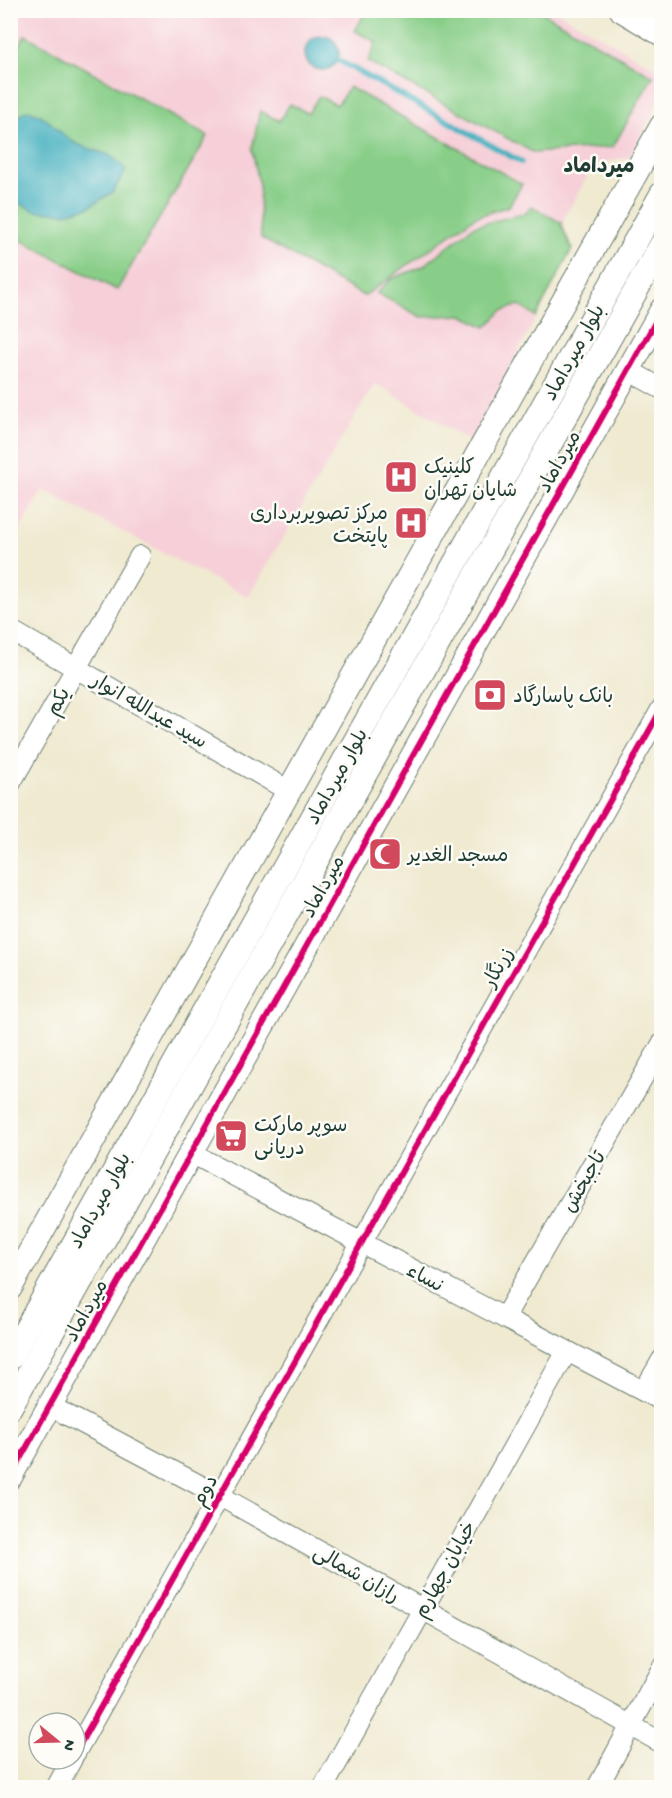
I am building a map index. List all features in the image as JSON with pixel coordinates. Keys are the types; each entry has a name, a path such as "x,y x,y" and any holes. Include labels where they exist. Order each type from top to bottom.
{"main road":[{"path":"622,10 662,34"},
{"path":"10,1288 662,126"},
{"name":"بلوار میرداماد","path":"10,1358 662,194"},
{"name":"بلوار میرداماد","path":"10,1407 662,244"},
{"name":"میرداماد","path":"10,1477 662,310"},
{"path":"492,546 549,512"}],"street":[{"path":"628,370 662,389"},
{"name":"یکم","path":"10,784 140,556"},
{"name":"سید عبدالله انوار","path":"10,630 289,791"},
{"name":"زرنگار","path":"362,1242 662,708"},
{"name":"تاجبخش","path":"504,1318 662,1044"},
{"name":"نساء","path":"191,1153 662,1401"},
{"name":"دوم","path":"87,1732 362,1242"},
{"name":"خیابان چهارم","path":"323,1788 567,1351"},
{"path":"644,1391 662,1360"},
{"name":"رازان شمالی","path":"50,1406 220,1496 662,1743"},
{"path":"597,1788 662,1668"},
{"path":"56,1788 65,1771"}],"shaded area":[{"path":"11,11 556,11 661,71 661,97 630,157 594,164 562,222 572,249 471,442 375,383 248,597 43,490 11,544"}],"green space":[{"path":"366,11 540,11 653,76 613,147 534,153 368,62 376,42 355,31"},
{"path":"25,35 208,136 117,290 11,235 10,63"},
{"path":"349,87 522,184 509,206 475,217 364,296 261,238 259,183 252,149 260,111 279,121 290,104 308,113 319,96 337,105"},
{"path":"531,206 562,223 572,249 536,317 519,305 502,311 486,327 462,315 421,317 377,293 391,279 422,267 474,226 526,213"}],"water":[{"path":"322,36 334,41 339,53 334,65 322,70 310,65 305,53 310,41"},
{"path":"27,110 43,116 77,144 109,155 120,163 126,170 113,192 89,207 65,213 35,211 11,199 11,121"}],"waterway":[{"path":"338,60 521,162"}],"cycle path":[{"path":"10,1477 662,310"},
{"path":"87,1732 662,708"}],"place":[{"name":"کلینیک شایان تهران","path":"401,477"},
{"name":"مرکز تصویربرداری پایتخت","path":"411,523"},
{"name":"بانک پاسارگاد","path":"490,695"},
{"name":"مسجد الغدیر","path":"385,854"},
{"name":"سوپر مارکت دریانی","path":"231,1136"}],"district":[{"name":"میرداماد","path":"599,165"}]}
